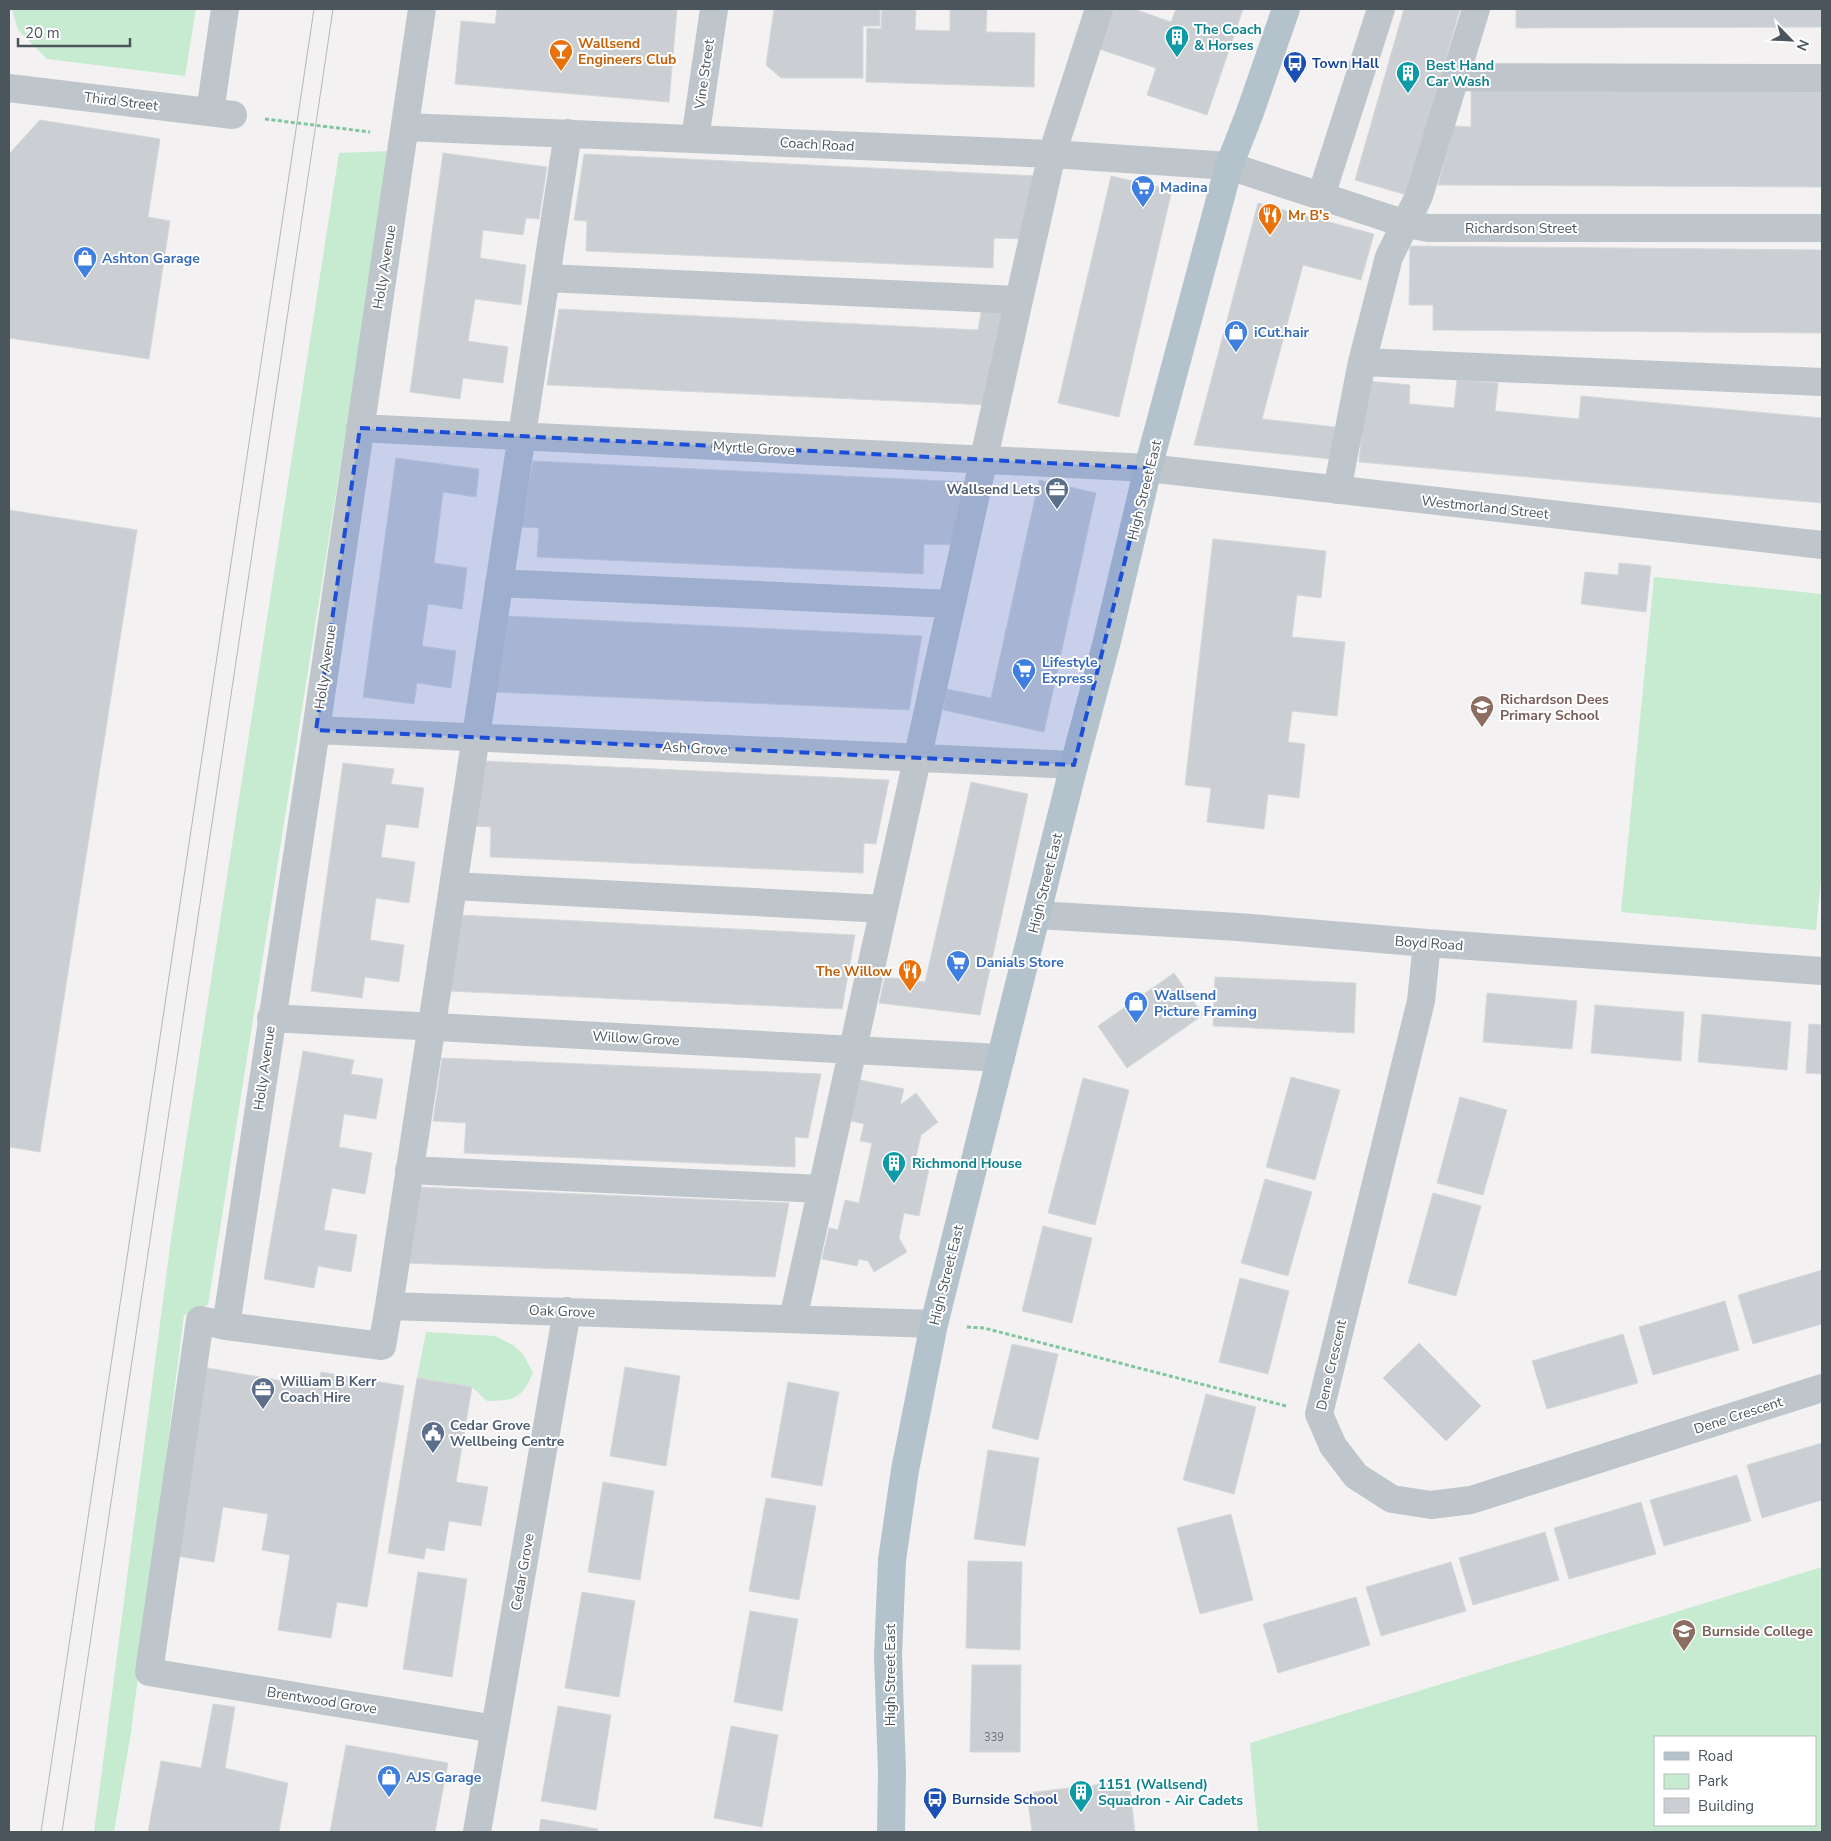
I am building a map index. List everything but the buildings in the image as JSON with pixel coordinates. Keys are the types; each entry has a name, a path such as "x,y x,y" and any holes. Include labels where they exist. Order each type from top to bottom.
{"main road":[{"name":"High Street East","path":"892,1832 888,1655 892,1560 904,1470 934,1324 1107,641 1148,468 1229,166 1286,9"}],"street":[{"path":"222,114 225,9"},
{"name":"Holly Avenue","path":"226,1326 422,9"},
{"name":"Vine Street","path":"695,139 714,9"},
{"path":"793,1319 1018,300 1052,154 1099,9"},
{"path":"1321,196 1381,9"},
{"path":"1337,490 1362,362 1390,257 1419,196 1476,9"},
{"path":"1455,77 1822,78"},
{"name":"Third Street","path":"9,88 222,114"},
{"name":"Coach Road","path":"405,127 1052,154 1229,166"},
{"path":"226,1326 382,1346 568,133"},
{"name":"Richardson Street","path":"1229,166 1406,224 1429,228 1822,228"},
{"path":"546,278 1018,300"},
{"path":"1362,362 1822,382"},
{"name":"Myrtle Grove","path":"360,428 1148,468"},
{"name":"Westmorland Street","path":"1148,468 1822,545"},
{"path":"499,583 951,604"},
{"name":"Ash Grove","path":"316,730 1074,766"},
{"path":"453,886 884,909"},
{"name":"Boyd Road","path":"1037,915 1238,927 1427,943 1822,971"},
{"name":"Dene Crescent","path":"1427,943 1421,1000 1318,1414 1333,1446 1356,1476 1392,1499 1431,1505 1471,1500 1822,1388"},
{"name":"Willow Grove","path":"271,1018 1001,1058"},
{"path":"409,1170 822,1189"},
{"name":"Oak Grove","path":"389,1306 934,1324"},
{"name":"Cedar Grove","path":"477,1832 567,1312"},
{"name":"Brentwood Grove","path":"226,1326 200,1320 149,1672 495,1729"}],"path":[{"path":"222,114 369,132 405,127"},
{"path":"934,1324 984,1328 1318,1414"}],"highlighted area":[{"path":"360,428 1148,468 1074,765 316,730"}],"green space":[{"path":"12,9 196,9 185,76 47,59 18,30"},
{"path":"390,151 208,1305 184,1315 131,1732 114,1832 94,1832 171,1239 339,153"},
{"path":"1654,577 1822,594 1822,868 1816,930 1621,912"},
{"path":"426,1332 495,1336 513,1345 523,1354 533,1373 525,1389 516,1397 496,1401 487,1401 472,1387 417,1378"},
{"name":"Burnside College","path":"1822,1567 1822,1832 1258,1832 1250,1743"}],"tram line":[{"path":"41,1832 314,9"},
{"path":"62,1832 333,9"}],"place":[{"name":"The Coach & Horses","path":"1177,58"},
{"name":"Wallsend Engineers Club","path":"561,72"},
{"name":"Town Hall","path":"1295,84"},
{"name":"Best Hand Car Wash","path":"1408,94"},
{"name":"Madina","path":"1143,208"},
{"name":"Mr B's","path":"1270,236"},
{"name":"Ashton Garage","path":"85,279"},
{"name":"iCut.hair","path":"1236,353"},
{"name":"Wallsend Lets","path":"1057,510"},
{"name":"Lifestyle Express","path":"1024,691"},
{"name":"Richardson Dees Primary School","path":"1482,728"},
{"name":"Danials Store","path":"958,983"},
{"name":"The Willow","path":"910,992"},
{"name":"Wallsend Picture Framing","path":"1136,1024"},
{"name":"Richmond House","path":"894,1184"},
{"name":"William B Kerr Coach Hire","path":"263,1410"},
{"name":"Cedar Grove Wellbeing Centre","path":"433,1454"},
{"name":"Burnside College","path":"1684,1652"},
{"name":"AJS Garage","path":"389,1798"},
{"name":"1151 (Wallsend) Squadron - Air Cadets","path":"1081,1813"},
{"name":"Burnside School","path":"935,1820"}]}
